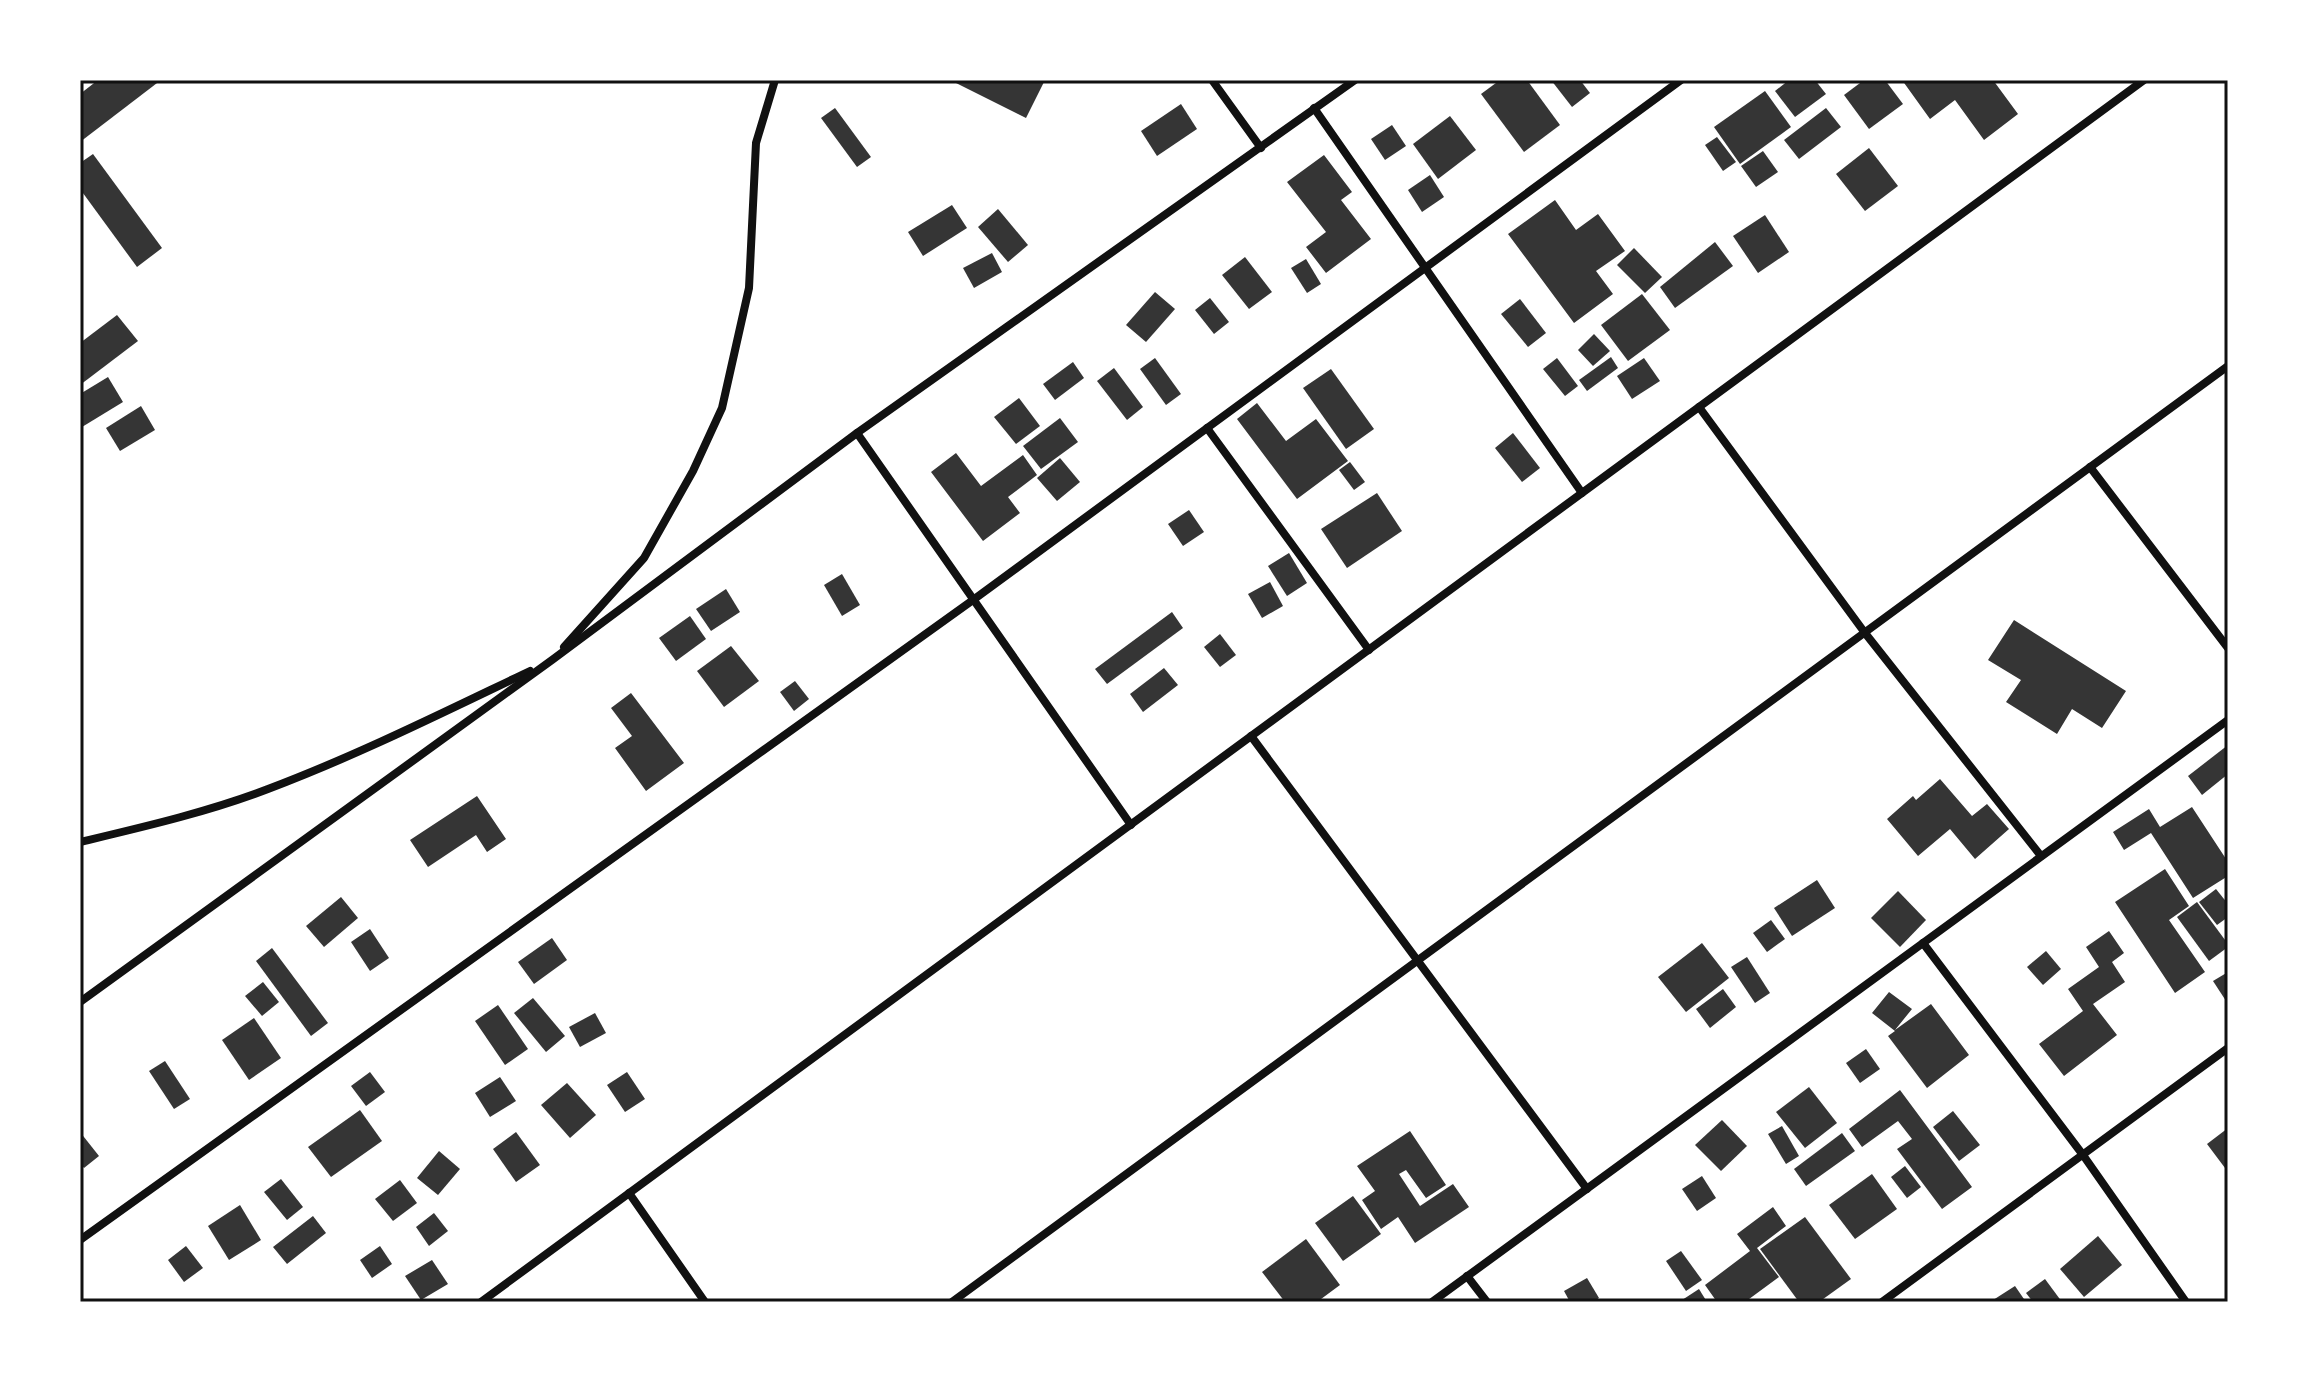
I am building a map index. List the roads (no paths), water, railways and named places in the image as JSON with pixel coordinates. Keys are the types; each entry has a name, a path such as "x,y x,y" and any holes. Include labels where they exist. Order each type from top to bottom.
{"street":[{"path":"80,842 174,819 267,790 401,733 552,660 644,558 693,471 722,408 749,288 756,143 775,80"},
{"path":"1212,80 1261,148"},
{"path":"80,1002 552,660 857,433 1355,80"},
{"path":"80,1240 973,600 1681,80"},
{"path":"481,1302 2144,80"},
{"path":"1314,108 1582,493"},
{"path":"952,1302 2228,366"},
{"path":"1699,407 1865,633 2041,856"},
{"path":"1207,428 1369,650"},
{"path":"857,433 1131,825"},
{"path":"2090,467 2228,648"},
{"path":"1432,1302 2228,720"},
{"path":"1251,736 1587,1189"},
{"path":"1923,943 2083,1155 2186,1302"},
{"path":"1882,1302 2228,1048"},
{"path":"629,1193 705,1302"},
{"path":"1467,1276 1487,1302"}]}
